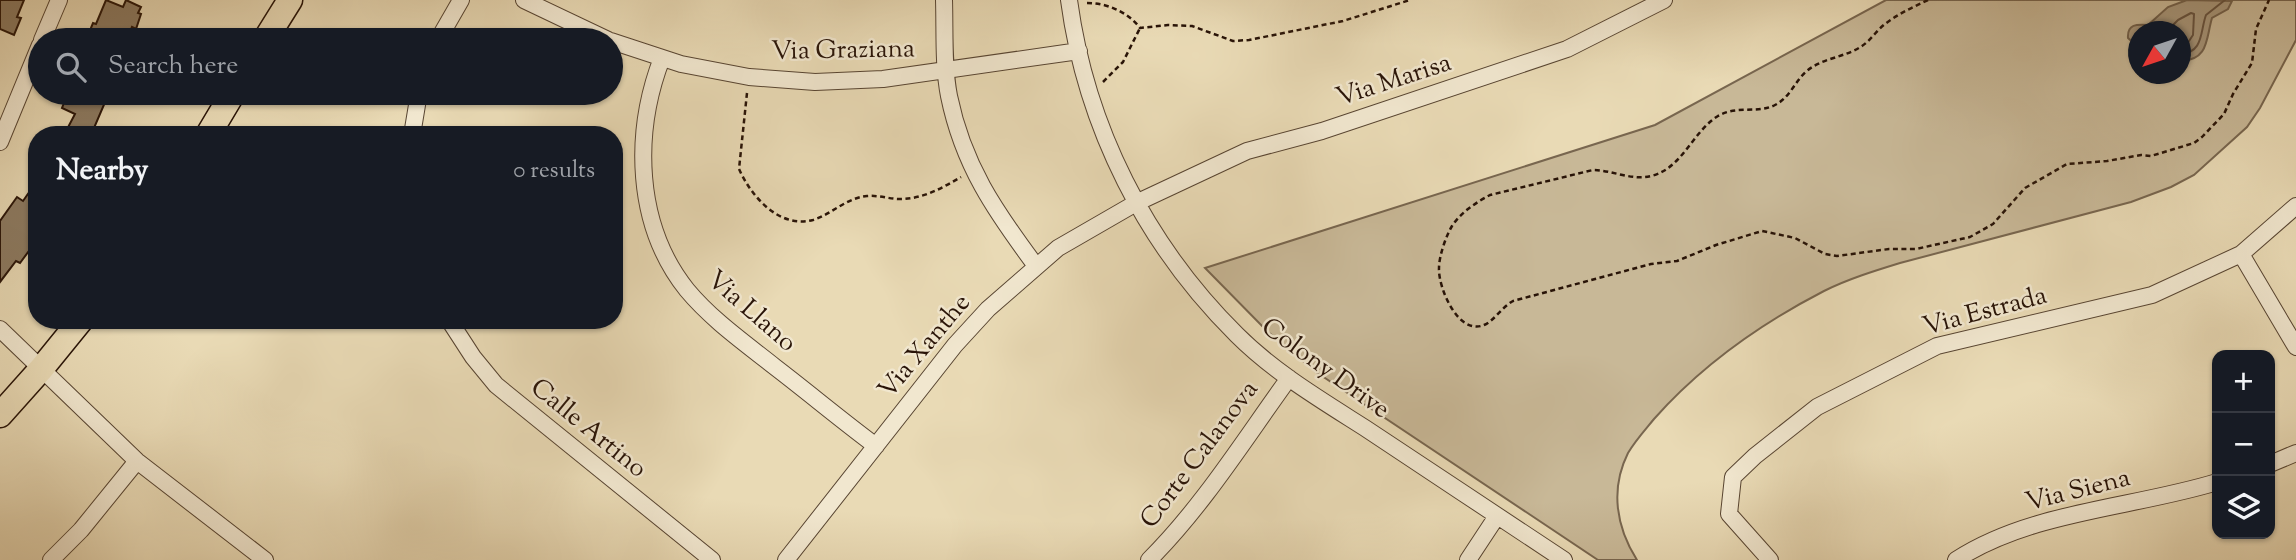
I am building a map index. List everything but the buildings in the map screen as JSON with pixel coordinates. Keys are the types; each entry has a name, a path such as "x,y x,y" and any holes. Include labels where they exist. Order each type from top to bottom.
{"main road":[{"path":"272,28 290,0"},
{"path":"213,126 226,105"},
{"path":"0,415 43,368 73,329"}],"street":[{"path":"47,28 59,0"},
{"path":"445,28 461,0"},
{"name":"Via Graziana","path":"524,0 583,28"},
{"path":"944,0 949,94 957,128 972,170 1001,219 1036,266"},
{"name":"Via Marisa","path":"1136,203 1247,151 1322,131 1567,49 1664,0"},
{"name":"Colony Drive","path":"1069,1 1079,51 1101,132 1136,203 1194,289 1238,337 1289,378 1564,560"},
{"name":"Via Graziana","path":"623,45 662,58 749,77 815,82 883,79 1079,51"},
{"name":"Via Llano","path":"662,58 655,76 642,143 644,186 654,230 667,260 688,290 717,321 876,446"},
{"path":"0,142 28,74"},
{"path":"414,126 417,105"},
{"name":"Via Xanthe","path":"786,560 955,345 988,309 1058,248 1136,203"},
{"name":"Via Estrada","path":"1770,560 1729,514 1732,477 1816,407 1937,346 2152,295 2241,254 2296,206"},
{"path":"2241,254 2296,347"},
{"path":"0,329 137,461 265,560"},
{"name":"Calle Artino","path":"455,329 496,385 712,560"},
{"name":"Corte Calanova","path":"1149,560 1171,538 1197,505 1289,378"},
{"path":"2275,462 2296,453"},
{"path":"51,560 81,530 137,461"},
{"name":"Via Siena","path":"1956,560 1978,546 2012,533 2212,483"},
{"path":"1468,560 1497,516"}],"path":[{"path":"1140,28 1192,26 1233,41 1249,40 1342,22 1410,0"},
{"path":"1928,0 1884,24 1863,45 1809,69 1779,103 1764,108 1735,109 1710,121 1683,152 1657,174 1639,178 1606,170 1580,172 1490,195 1479,201 1459,218 1449,235 1439,268 1444,299 1464,321 1480,326 1485,325 1513,301 1651,264 1677,261 1716,245 1762,231 1795,238 1825,254 1838,256 1889,249 1916,249 1970,237 1993,224 2025,188 2067,164 2151,156 2194,143 2202,137 2224,114 2232,93 2252,64 2256,29 2270,0"},
{"path":"1069,1 1098,3 1133,19 1140,28"},
{"path":"1089,91 1107,79 1123,62 1140,28"},
{"path":"749,77 738,169 762,204 792,221 812,220 850,200 867,196 915,198 932,193 972,170"}],"shaded area":[{"path":"1886,0 2296,0 2296,40 2260,108 2247,127 2194,175 2131,202 1900,263 1852,279 1824,291 1778,317 1712,364 1654,419 1628,453 1622,467 1617,494 1620,521 1637,560 1598,560 1316,372 1268,332 1205,268 1655,125"}],"water":[{"path":"2187,0 2232,1 2228,9 2212,18 2205,47 2191,60 2191,21 2152,21 2168,7"}]}
